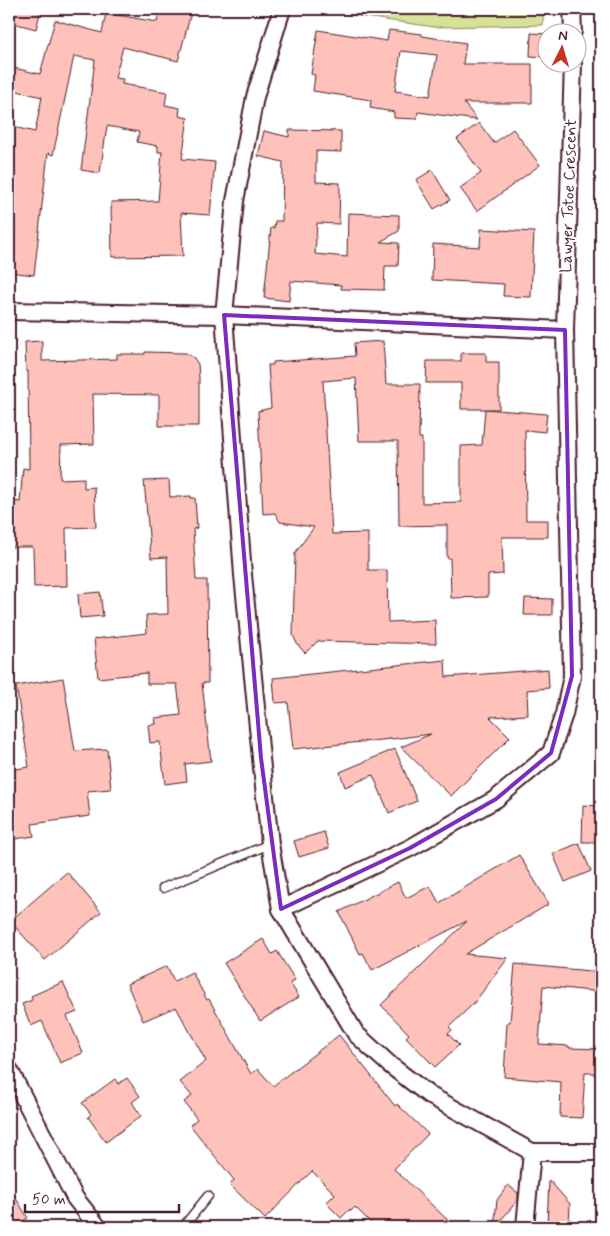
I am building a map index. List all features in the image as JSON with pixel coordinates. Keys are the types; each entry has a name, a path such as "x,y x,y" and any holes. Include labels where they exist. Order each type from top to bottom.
{"street":[{"path":"282,9 253,106 235,201 224,316 243,575 270,844 281,909 356,1034 390,1065 429,1096 532,1152 601,1152"},
{"path":"572,9 573,22"},
{"name":"Lawyer Totoe Crescent","path":"281,909 410,848 496,799 551,753 564,714 572,676 565,330 573,72"},
{"path":"9,311 224,316 565,330"},
{"path":"9,1069 75,1198 98,1227"},
{"path":"525,1227 532,1152"}],"lane":[{"path":"163,888 270,844"},
{"path":"183,1227 208,1196"}],"highlighted area":[{"path":"224,315 565,330 572,676 551,753 496,799 410,848 281,909 261,758"}],"green space":[{"path":"310,9 543,9 543,22 538,22 538,25 434,27"}],"building":[{"path":"9,9 41,9 36,29 9,22"},
{"path":"160,9 192,9 178,61 123,47 115,78 123,79 122,84 167,92 165,105 180,108 179,116 188,118 182,159 215,162 210,215 181,213 183,256 112,257 111,202 158,201 162,152 158,152 158,146 137,142 139,132 107,126 100,173 81,170 95,60 74,56 53,155 48,153 34,275 9,272 15,226 9,225 9,126 35,132 42,97 9,89 9,67 40,74 55,20 102,33 106,13 157,22"},
{"path":"318,30 387,41 389,30 422,34 422,36 466,43 463,64 532,64 532,103 464,103 477,120 418,112 417,119 394,118 394,112 370,108 371,100 313,91 315,75 311,74","holes":["401,51 437,55 430,96 395,91"]},
{"path":"531,33 538,33 538,56 530,56"},
{"path":"479,123 494,143 513,129 540,165 477,211 460,188 481,173 457,139"},
{"path":"289,130 341,131 341,152 316,151 316,182 340,183 339,224 317,223 315,254 347,257 348,213 399,215 399,231 380,242 399,243 398,266 385,266 384,290 341,289 341,285 291,281 289,301 264,298 271,228 274,228 275,221 282,221 283,162 258,156 264,131 289,137"},
{"path":"432,170 450,200 434,209 416,180"},
{"path":"481,229 534,232 531,297 503,296 504,284 432,280 433,244 480,247"},
{"path":"42,341 42,361 117,359 117,354 145,354 145,352 186,353 194,358 198,364 199,426 159,426 159,395 93,394 94,444 61,445 60,479 84,478 84,488 94,487 96,527 66,528 67,586 34,587 33,547 9,547 9,529 13,501 20,502 23,468 29,469 28,371 26,371 25,342"},
{"path":"383,341 386,384 420,384 419,438 422,438 422,503 461,502 461,446 482,445 485,409 547,414 545,432 525,430 526,520 548,520 548,537 502,537 503,574 488,575 488,597 451,598 450,558 447,558 447,525 399,526 398,441 359,441 356,378 323,381 332,534 368,533 368,570 387,570 388,622 435,620 436,644 318,641 305,653 297,644 293,635 295,553 314,527 280,522 275,513 263,514 258,411 271,408 268,365 273,365 273,362 355,356 354,343"},
{"path":"461,353 486,353 486,362 499,362 499,409 461,409 461,383 426,383 427,361 461,361"},
{"path":"169,480 170,497 191,496 191,498 195,498 197,528 193,529 196,580 207,580 208,683 202,683 211,761 185,764 187,781 165,784 160,742 150,743 148,725 156,724 155,718 181,715 177,684 147,684 147,673 98,678 94,639 147,633 146,615 168,614 167,557 151,558 144,481"},
{"path":"100,592 103,616 80,618 78,594"},
{"path":"525,598 552,599 552,615 524,615"},
{"path":"445,660 446,677 548,669 549,688 527,690 528,715 490,717 510,737 451,796 401,747 431,734 293,749 288,702 275,703 273,678"},
{"path":"63,678 75,751 107,749 111,789 87,791 90,816 32,824 34,836 9,840 9,770 29,767 16,686"},
{"path":"395,749 417,801 389,813 373,775 345,787 340,772"},
{"path":"583,805 601,806 601,842 582,842"},
{"path":"324,832 329,848 299,857 294,841"},
{"path":"579,843 591,871 565,882 553,854"},
{"path":"519,855 549,904 465,954 508,958 474,1003 449,1027 452,1030 448,1034 459,1045 435,1067 406,1037 409,1034 381,1005 467,921 372,970 363,953 360,954 339,912 398,882 406,898 430,886 439,903"},
{"path":"67,872 101,912 45,960 10,921"},
{"path":"263,939 272,954 277,951 295,980 290,983 299,997 260,1021 224,963"},
{"path":"515,964 601,972 601,992 543,986 539,1044 569,1046 569,1048 601,1049 601,1073 585,1073 582,1118 560,1117 561,1082 504,1077 507,1022 510,1022"},
{"path":"167,966 174,981 192,972 251,1074 258,1069 273,1086 339,1035 395,1106 397,1104 428,1134 394,1169 455,1227 375,1227 355,1207 351,1211 350,1209 341,1218 326,1203 335,1194 312,1171 265,1219 230,1185 234,1180 190,1125 197,1119 184,1102 192,1096 180,1082 206,1061 176,1007 143,1021 127,984"},
{"path":"63,982 77,1012 67,1016 83,1053 60,1063 42,1021 31,1026 22,1004 32,1000 31,996"},
{"path":"127,1078 140,1096 132,1102 141,1116 106,1142 88,1117 91,1114 82,1103 115,1079 118,1084"},
{"path":"549,1180 570,1204 569,1227 547,1227"},
{"path":"508,1185 518,1193 518,1200 494,1227 497,1200"},
{"path":"9,1187 28,1218 12,1227 9,1227"}]}
